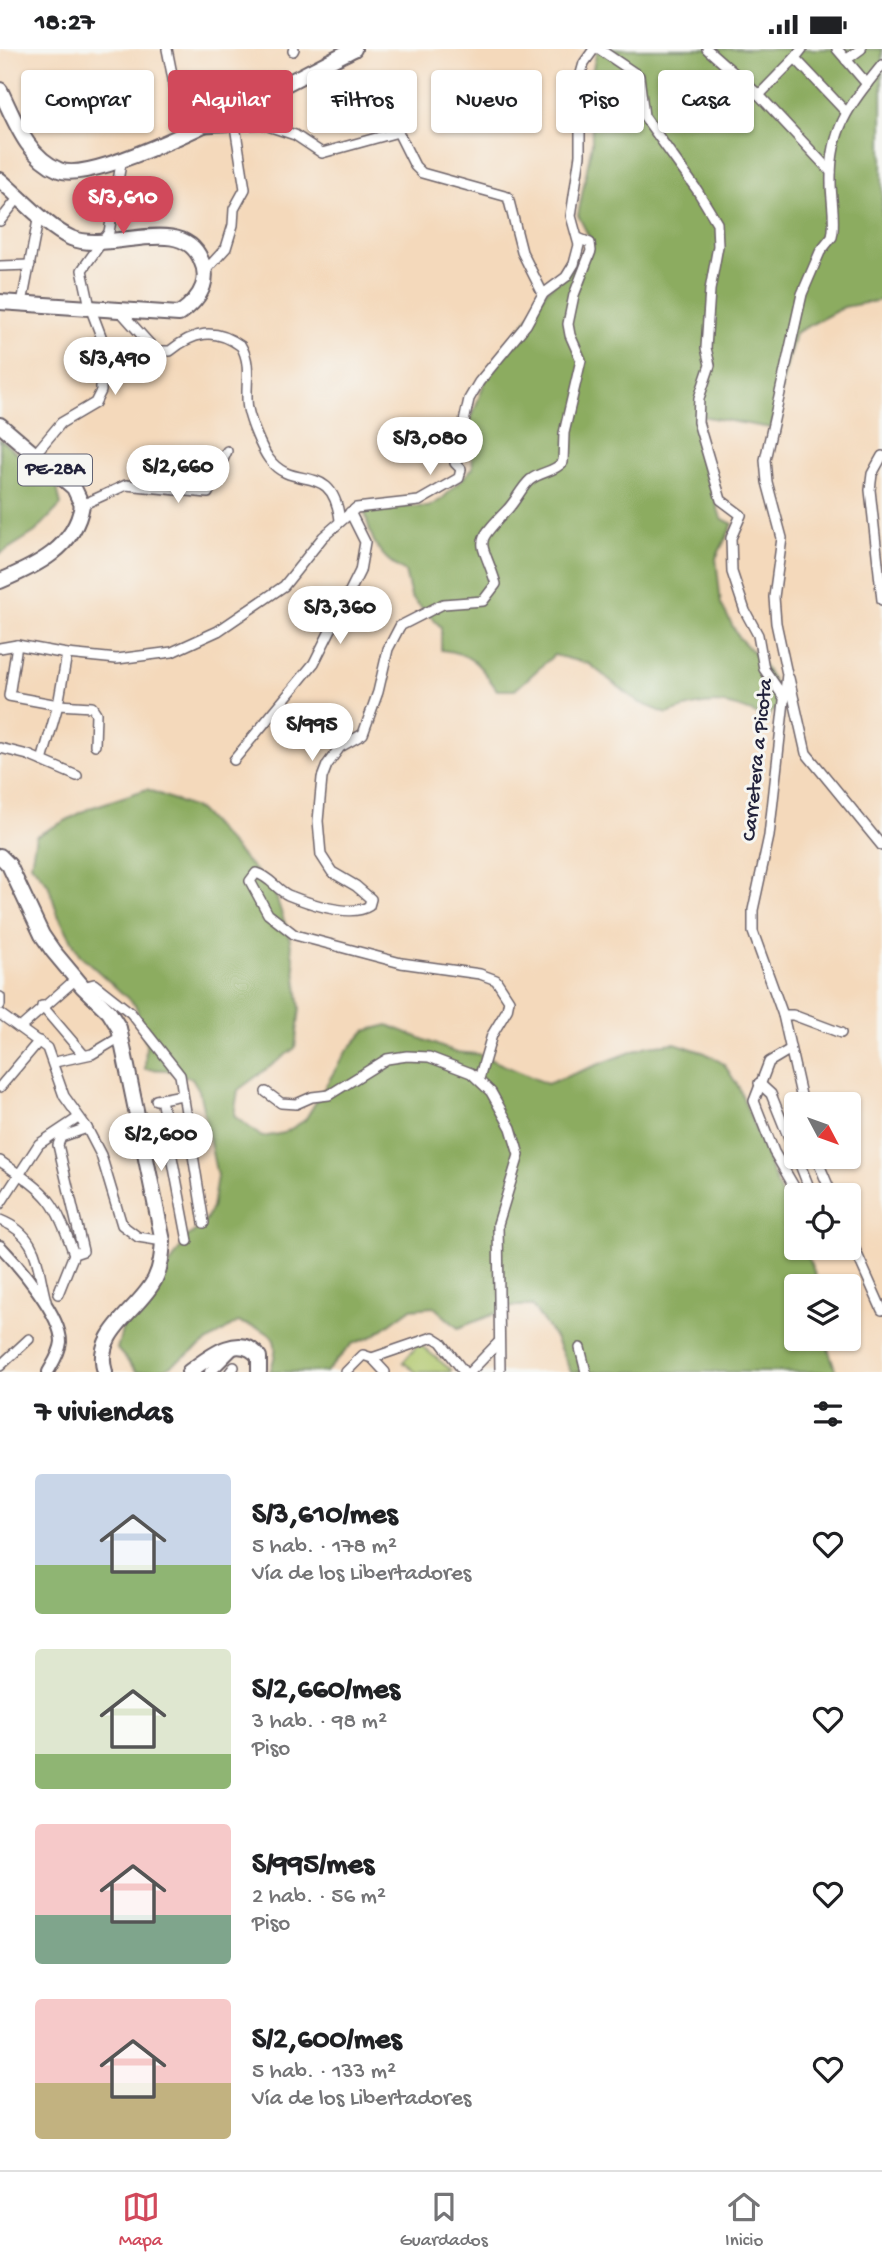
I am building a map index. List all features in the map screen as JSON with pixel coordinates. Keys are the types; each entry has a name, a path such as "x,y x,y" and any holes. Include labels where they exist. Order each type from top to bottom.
{"highway":[{"path":"293,80 354,49"},
{"path":"0,90 29,147 61,171 83,172 185,133"},
{"path":"0,180 73,239 102,244 166,236 179,238 197,252 205,271 198,295 178,313 121,312 90,307 0,302"},
{"name":"PE-28A","path":"0,425 74,488 82,505 74,529 52,555 0,581"},
{"path":"0,856 9,865 42,935 80,983 109,1012 122,1036 163,1241 162,1258 155,1281 107,1338 103,1355 105,1372"},
{"path":"189,1372 211,1356 236,1346 248,1346 254,1351 261,1364 259,1372"}],"street":[{"path":"167,49 171,70"},
{"path":"0,648 17,645 67,655 117,659 172,652 219,631 284,586 340,520 350,512 368,505 419,501 459,478 461,469 455,463 456,452 469,398 496,359 526,325 543,294 566,277 574,264 578,237 571,216 580,155 580,77 584,63 596,49 639,76 644,116 697,190 716,223 718,246 710,290 706,348 710,365 699,398 700,435 721,500 741,515 731,538 732,572 745,611 758,635 764,669 785,699"},
{"path":"708,49 759,95 831,172"},
{"path":"759,95 802,49"},
{"path":"837,49 867,84"},
{"path":"846,60 861,49"},
{"path":"795,58 845,111"},
{"name":"Carretera a Picota","path":"800,1092 783,1015 753,932 753,910 769,836 787,674 776,623 774,597 782,538 767,482 766,447 802,294 820,252 832,237 831,172 837,129 845,111 882,65"},
{"path":"288,133 322,153 398,132 419,171 509,197 522,252 543,294"},
{"path":"205,271 226,248 233,225 234,209 246,189 237,133"},
{"path":"35,454 61,423 90,407 98,398 102,384 101,336 90,307 82,270 109,232 122,158"},
{"path":"0,221 20,197"},
{"path":"22,303 40,213"},
{"path":"479,1079 492,1035 507,1010 509,1000 496,980 480,974 401,963 295,935 268,914 250,881 256,873 289,895 345,910 359,911 369,906 371,899 367,893 332,871 321,855 318,821 322,778 331,756 363,734 394,633 408,620 443,604 471,604 483,601 491,593 496,584 481,544 485,533 529,481 552,472 563,462 564,433 581,360 568,324 574,295 591,251 590,243 578,237"},
{"path":"0,266 30,265"},
{"path":"121,312 156,351 170,351 188,337 202,333 241,346 249,372 248,411 268,458 286,473 327,486 338,502 340,520"},
{"path":"82,505 126,485 208,493 228,451"},
{"path":"882,456 872,474 870,490 882,600"},
{"path":"234,761 314,663 360,571 365,542 350,512"},
{"path":"17,645 9,695 58,705 84,704 95,709 95,745"},
{"path":"42,761 58,705 67,655"},
{"path":"787,674 806,753 882,846"},
{"path":"0,748 42,761 77,776"},
{"path":"20,1028 42,1006 80,983 94,984 131,1013 180,1076 204,1223"},
{"path":"0,997 0,1005"},
{"path":"42,1006 83,1053"},
{"path":"0,1014 47,1048 55,1062 64,1095 87,1128 101,1155 122,1225 138,1237 163,1241"},
{"path":"783,1015 793,1014 841,1034"},
{"path":"55,1062 83,1053 92,1054 122,1036"},
{"path":"1,1086 39,1041"},
{"path":"789,1050 769,1062 754,1101 774,1152 792,1183"},
{"path":"265,1092 281,1103 296,1104 312,1097 329,1095 387,1059 407,1056 429,1057 479,1079 511,1128 519,1155 498,1224 500,1372"},
{"path":"759,1083 771,1094 784,1126"},
{"path":"182,1095 158,1100 188,1241"},
{"path":"0,1205 39,1144 78,1118"},
{"path":"74,1254 83,1251 58,1145 61,1137 87,1128"},
{"path":"0,1161 48,1196 62,1222 74,1254 58,1294"},
{"path":"0,1220 18,1227 30,1240 37,1257 48,1309 61,1339 57,1355 48,1372"},
{"path":"0,1246 48,1309"},
{"path":"859,1260 882,1310"},
{"path":"346,1372 367,1356 433,1337 441,1342 464,1372"},
{"path":"0,1366 29,1339"},
{"path":"470,1372 498,1343"},
{"path":"210,1372 236,1346"},
{"path":"580,1348 586,1372"},
{"path":"367,1356 386,1372"}],"green space":[{"path":"597,49 882,49 882,300 844,307 795,333 771,428 695,415 702,459 721,518 733,524 716,558 721,604 739,638 758,657 785,699 783,710 774,710 766,718 717,703 694,705 667,714 638,702 589,664 554,655 515,690 497,690 468,657 441,650 441,627 411,597 405,572 380,552 366,517 363,505 428,507 442,499 473,468 469,425 485,381 547,290 586,258 590,239 578,215 592,133 644,133 644,70 593,70"},
{"path":"0,439 57,487 61,505 35,532 0,554"},
{"path":"147,789 199,810 274,891 289,935 300,1009 295,1048 238,1090 234,1116 262,1137 284,1133 305,1120 346,1052 365,1031 388,1025 454,1052 478,1054 547,1084 647,1046 675,1043 705,1053 724,1064 739,1088 784,1202 784,1260 809,1260 815,1274 784,1274 784,1351 829,1351 836,1372 571,1372 555,1338 532,1306 515,1306 458,1328 434,1307 410,1309 373,1336 352,1344 326,1372 270,1372 275,1350 272,1337 266,1332 238,1322 165,1369 137,1372 117,1349 123,1326 168,1268 187,1237 203,1225 212,1208 217,1176 199,1090 192,1078 167,1070 145,1069 146,1044 136,1006 79,954 58,915 48,884 31,864 36,836 90,808"},
{"path":"419,1344 451,1370 450,1372 416,1372 403,1362"}]}
